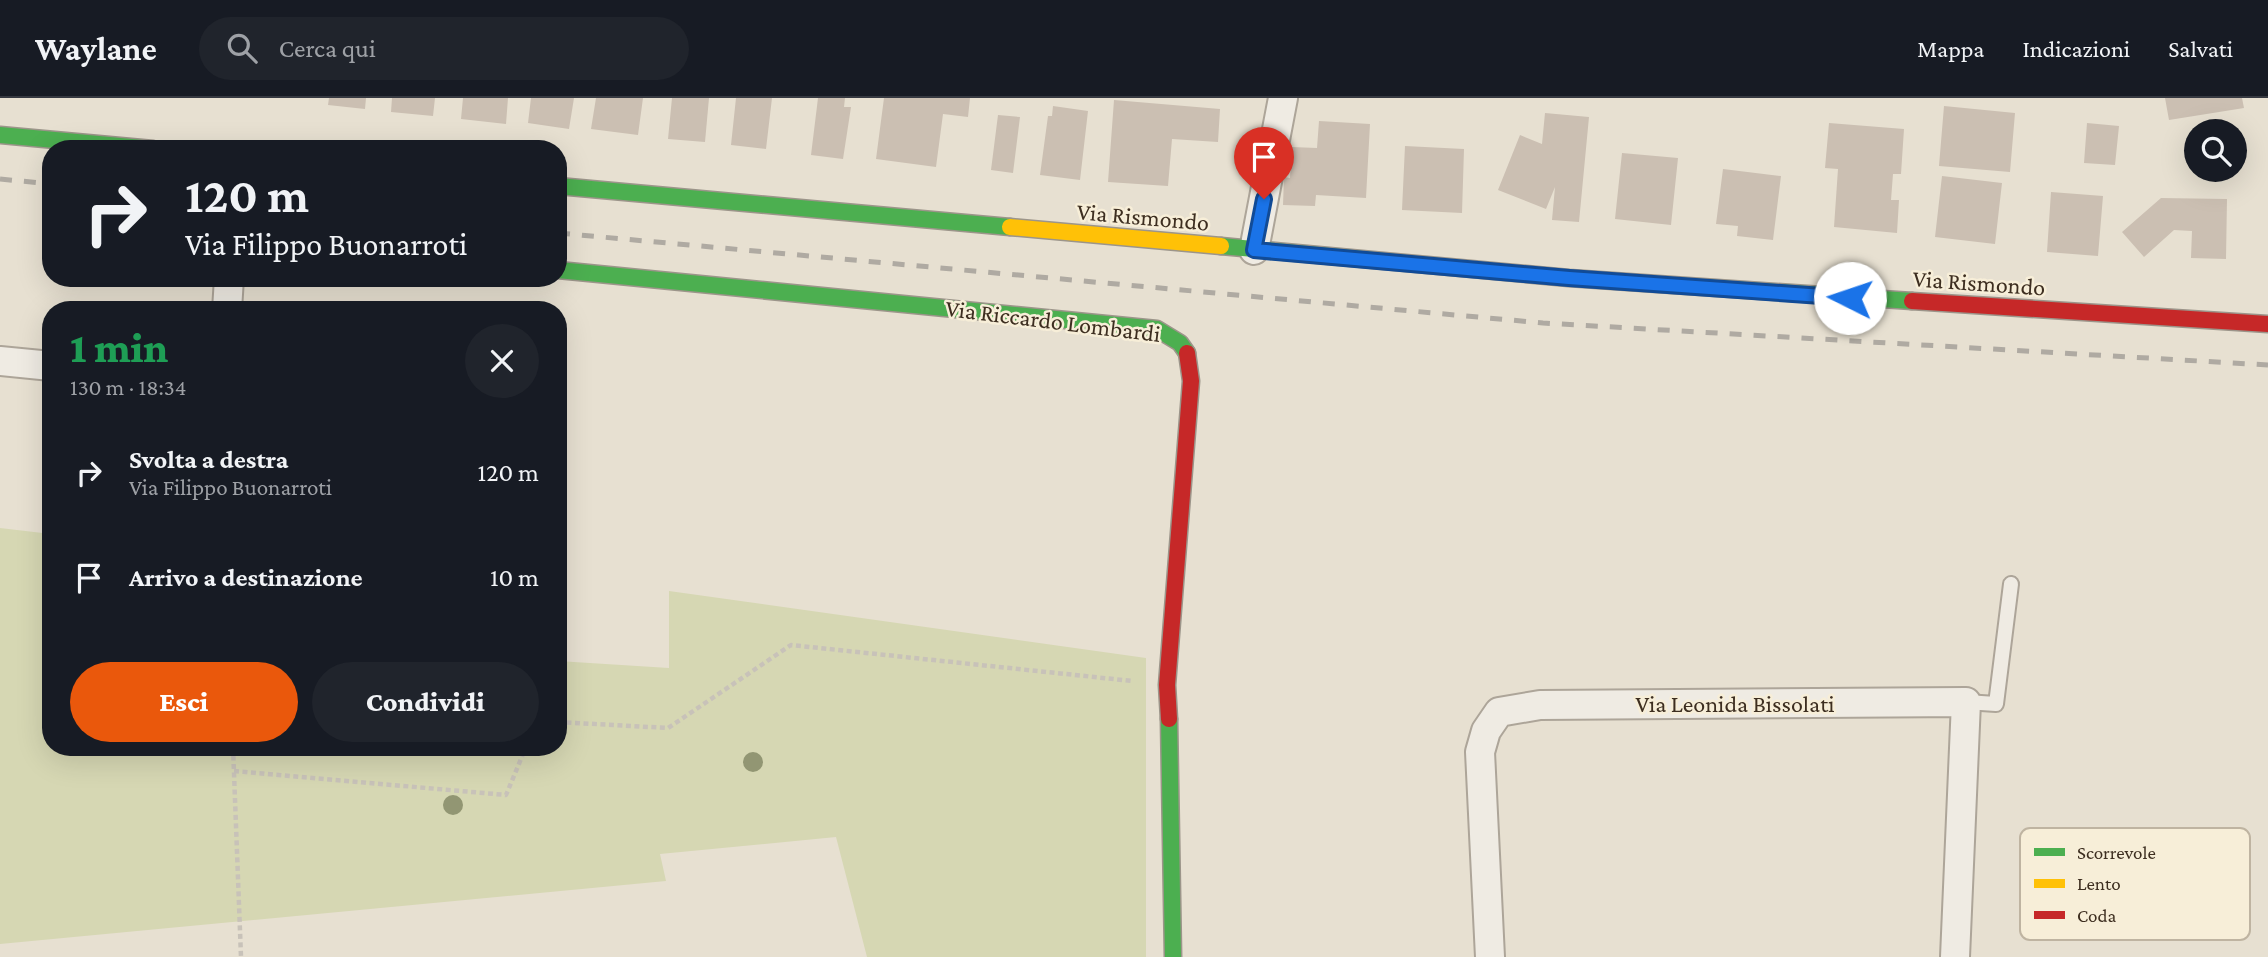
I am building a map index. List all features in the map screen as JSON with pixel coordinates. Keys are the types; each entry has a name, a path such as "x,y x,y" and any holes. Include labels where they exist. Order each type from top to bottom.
{"street":[{"path":"1254,250 1283,98"},
{"path":"0,135 55,140"},
{"name":"Via Rismondo","path":"567,187 1569,278 2268,324"},
{"name":"Via Riccardo Lombardi","path":"567,271 1157,329 1174,337 1188,350 1191,381 1167,685 1171,763 1173,957"},
{"path":"0,361 42,365"},
{"path":"1955,957 1966,702"},
{"name":"Via Leonida Bissolati","path":"1490,957 1480,752 1486,731 1499,712 1540,705 1966,702"}],"lane":[{"path":"1966,702 1996,704 2011,584"}],"path":[{"path":"567,722 668,728 791,645 1167,685"},
{"path":"233,756 241,957"},
{"path":"234,771 506,794 522,756"}],"green space":[{"path":"0,528 42,533 42,756 567,756 567,662 669,668 669,591 1146,658 1146,957 867,957 836,837 660,854 666,881 0,944"}],"building":[{"path":"329,98 366,98 365,109 328,105"},
{"path":"392,98 435,98 433,116 391,112"},
{"path":"463,98 508,98 506,124 461,119"},
{"path":"531,98 574,98 569,129 528,123"},
{"path":"596,98 643,98 638,135 591,129"},
{"path":"672,98 709,98 705,142 668,139"},
{"path":"736,98 772,98 766,149 731,145"},
{"path":"818,98 845,98 844,107 851,107 843,159 811,155"},
{"path":"884,98 970,98 968,117 943,114 936,167 876,159"},
{"path":"2165,98 2242,98 2244,108 2169,120"},
{"path":"1114,100 1220,109 1218,142 1172,139 1168,186 1108,182"},
{"path":"1053,106 1088,111 1080,180 1040,175 1048,116 1052,116"},
{"path":"1944,106 2015,113 2010,172 1939,166"},
{"path":"1545,113 1589,117 1579,222 1552,220 1555,187 1546,209 1498,190 1520,135 1542,144"},
{"path":"998,115 1020,117 1013,173 991,170"},
{"path":"1319,121 1370,124 1366,198 1316,195 1315,206 1283,205 1284,177 1290,178 1292,147 1317,148"},
{"path":"1829,123 1904,129 1901,174 1893,174 1891,200 1899,200 1897,233 1834,227 1838,169 1825,168"},
{"path":"2087,123 2119,126 2115,165 2084,163"},
{"path":"1405,146 1464,149 1462,213 1402,210"},
{"path":"1622,153 1678,158 1671,225 1615,219"},
{"path":"1723,169 1781,176 1773,240 1737,236 1738,226 1716,224"},
{"path":"1942,176 2002,183 1995,244 1935,237"},
{"path":"2051,192 2103,196 2098,256 2047,252"},
{"path":"2161,198 2227,199 2226,259 2191,258 2192,231 2174,230 2144,257 2122,232"}],"railway":[{"path":"0,179 42,183"},
{"path":"567,234 1543,323 2268,365"}],"traffic: fast":[{"path":"0,135 55,140"},
{"path":"567,187 1010,227"},
{"path":"1221,246 1569,278 1912,301"},
{"path":"567,271 1157,329 1180,343 1187,353"},
{"path":"1169,719 1173,957"}],"traffic: slow":[{"path":"1010,227 1221,246"}],"traffic: jam":[{"path":"1912,301 2268,324"},
{"path":"1169,719 1167,685 1191,381 1187,353"}],"route":[{"path":"1264,199 1254,250 1569,278 1850,298"}]}
